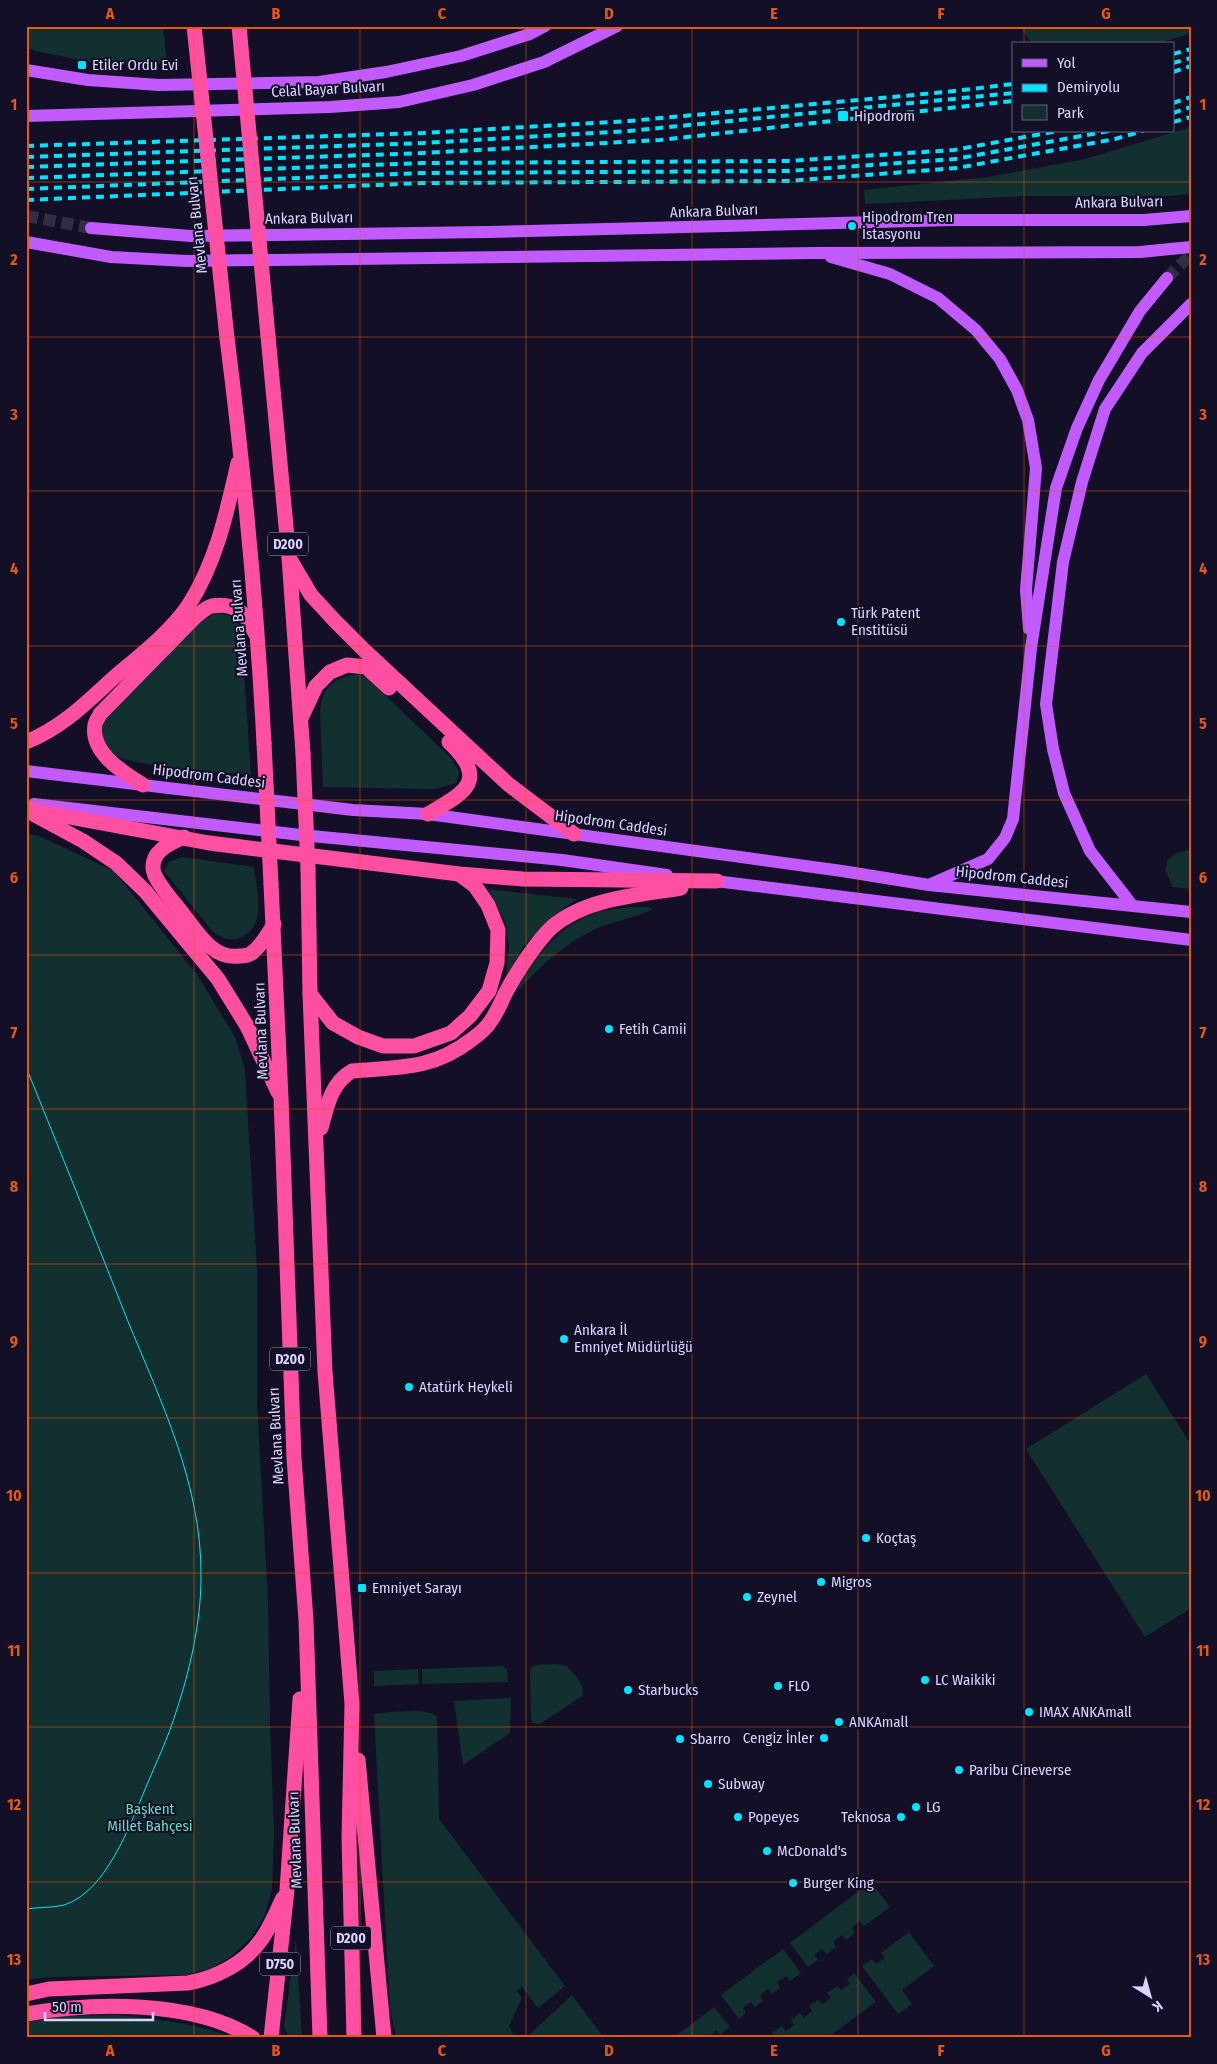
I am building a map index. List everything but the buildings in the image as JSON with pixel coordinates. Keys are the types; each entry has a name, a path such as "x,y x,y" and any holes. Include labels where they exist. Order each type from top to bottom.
{"highway":[{"name":"Mevlana Bulvarı","path":"194,26 227,338 241,449 259,642 274,924 294,1458 306,1620 320,2038"},
{"name":"D200","path":"239,26 289,558 301,718 325,1372 352,1704 349,1837 354,2038"},
{"path":"26,742 42,736 72,715 163,634 187,606 208,567 225,519 241,449"},
{"path":"289,558 311,594 364,650 508,784 574,834"},
{"path":"143,785 122,772 101,749 96,739 95,725 100,714 196,616 211,606 227,606 239,610 248,618 259,642"},
{"path":"301,718 316,686 330,672 347,665 366,667 462,755 468,766 470,779 467,788 459,796 428,814"},
{"path":"26,810 209,843 459,874 523,879 717,881"},
{"path":"26,810 83,841 116,863 145,891 218,979 247,1026 281,1098"},
{"path":"184,837 161,849 155,857 152,869 162,887 211,949 225,956 237,957 251,954 260,946 274,924"},
{"path":"310,994 333,1023 358,1037 383,1046 414,1046 451,1033 470,1016 489,991 497,964 498,930 488,905 475,886 459,874"},
{"path":"317,1139 331,1094 343,1076 352,1071 429,1063 456,1050 480,1034 490,1023 529,956 552,927 582,908 623,898 717,881"},
{"path":"26,1994 49,1989 188,1983 209,1978 246,1957 262,1940 287,1890 306,1620"},
{"path":"352,1704 364,1808 384,2038"},
{"name":"D750","path":"271,2038 287,1890"},
{"path":"380,2005 389,2038"},
{"path":"26,2014 72,2007 99,2006 168,2010 220,2022 253,2038"}],"main road":[{"name":"Celal Bayar Bulvarı","path":"26,70 88,80 159,84 319,82 386,72 460,56 530,34 545,26"},
{"name":"Celal Bayar Bulvarı","path":"26,116 227,110 399,102 472,85 544,62 617,26"},
{"name":"Ankara Bulvarı","path":"90,228 191,236 238,236 695,228 953,220 1144,220 1191,216"},
{"path":"26,242 111,257 187,261 816,253 1140,252 1191,247"},
{"path":"816,253 890,274 938,298 976,330 1000,359 1017,390 1028,420 1036,468 1026,590 1031,648"},
{"path":"929,885 988,859 1005,838 1013,819 1031,648 1056,488 1077,428 1099,380 1140,310 1167,278"},
{"path":"1132,905 1090,851 1064,793 1053,749 1046,704 1063,562 1082,482 1105,409 1142,353 1191,304"},
{"name":"Hipodrom Caddesi","path":"26,771 353,810 428,814 842,871 929,885 1191,912"},
{"path":"26,803 301,834 562,860 1191,940"}],"green space":[{"path":"26,26 163,26 167,64 105,65 36,51 26,47"},
{"path":"1020,26 1191,26 1191,33 1163,42 1031,42"},
{"path":"1191,127 1191,194 1170,196 1026,196 865,204 864,190 988,177 1085,159"},
{"path":"218,613 233,617 241,628 251,775 157,766 122,759 113,754 105,745 102,734 104,723 109,713 200,621"},
{"path":"357,674 367,678 452,759 459,772 456,783 434,789 323,787 320,711 323,696 336,681"},
{"name":"Başkent Millet Bahçesi","path":"26,833 41,837 114,871 198,976 235,1037 245,1070 257,1271 257,1403 268,1599 274,1832 272,1889 265,1915 251,1938 232,1956 211,1968 186,1975 48,1977 26,1980"},
{"path":"1191,849 1191,889 1173,887 1165,870 1168,860 1177,853"},
{"path":"182,857 254,867 258,894 258,913 252,929 236,939 225,938 213,932 164,871 169,862"},
{"path":"487,889 577,899 552,917 524,946 506,976 509,947 506,923"},
{"path":"629,907 650,907 652,910 589,932 567,946 537,971 520,989 518,988 533,964 551,942 573,924 598,912"},
{"path":"1146,1374 1191,1445 1191,1608 1145,1637 1026,1449"},
{"path":"555,1664 566,1666 579,1680 583,1692 582,1696 540,1724 532,1723 530,1669 535,1665"},
{"path":"503,1666 507,1670 508,1682 422,1684 422,1669"},
{"path":"418,1669 419,1684 374,1686 374,1671"},
{"path":"511,1698 510,1733 463,1765 454,1701"},
{"path":"422,1711 437,1717 439,1819 565,1986 538,2008 522,1987 517,1991 522,1998 509,2026 513,2034 511,2038 396,2038 390,2007 374,1714"},
{"path":"871,1882 890,1907 864,1926 860,1921 851,1928 855,1933 846,1940 842,1935 833,1942 836,1947 827,1954 822,1949 814,1955 818,1960 808,1967 790,1943"},
{"path":"909,1932 934,1966 902,1990 912,2004 898,2014 862,1966 872,1959 876,1964 885,1958 881,1953"},
{"path":"296,1939 302,2038 289,2038 284,2026"},
{"path":"783,1949 801,1973 790,1981 786,1976 777,1982 780,1988 772,1994 768,1989 760,1995 763,2001 755,2007 751,2002 743,2008 746,2013 739,2019 721,1995"},
{"path":"854,1973 876,2002 827,2038 776,2038 772,2033 782,2026 786,2031 794,2025 791,2020 800,2013 804,2018 812,2011 809,2006 818,2000 822,2004 831,1998 827,1993 837,1986 841,1990 850,1984 847,1979"},
{"path":"572,1995 604,2038 526,2038"},
{"path":"714,2007 730,2027 720,2035 716,2030 708,2038 673,2038"},
{"path":"116,2015 190,2025 233,2038 26,2038 26,2022 66,2016"}],"tunnel":[{"path":"26,216 91,228"},
{"path":"1167,278 1191,254"}],"tram line":[{"path":"26,1067 166,1413 177,1445 195,1510 200,1543 201,1577 197,1628 181,1696 162,1750 124,1838 104,1872 79,1898 55,1907 26,1909"}],"railway":[{"path":"1174,54 1191,49"},
{"path":"1174,63 1191,58"},
{"path":"1174,72 1191,66"},
{"path":"26,146 423,133 629,121 946,92 1012,84"},
{"path":"26,157 423,143 629,131 1012,93"},
{"path":"1174,103 1191,97"},
{"path":"26,167 423,153 660,140 1012,101"},
{"path":"1174,113 1191,107"},
{"path":"1174,122 1191,117"},
{"path":"26,178 422,163 787,161 954,150 1053,132"},
{"path":"26,189 422,173 788,171 955,159 1104,132"},
{"path":"26,200 422,183 788,181 957,168 1115,139 1140,132"}],"place":[{"name":"Etiler Ordu Evi","path":"82,65"},
{"name":"Hipodrom","path":"843,116"},
{"name":"Hipodrom Tren İstasyonu","path":"852,226"},
{"name":"Türk Patent Enstitüsü","path":"841,622"},
{"name":"Fetih Camii","path":"609,1029"},
{"name":"Ankara İl Emniyet Müdürlüğü","path":"564,1339"},
{"name":"Atatürk Heykeli","path":"409,1387"},
{"name":"Koçtaş","path":"866,1538"},
{"name":"Migros","path":"821,1582"},
{"name":"Emniyet Sarayı","path":"362,1588"},
{"name":"Zeynel","path":"747,1597"},
{"name":"LC Waikiki","path":"925,1680"},
{"name":"FLO","path":"778,1686"},
{"name":"Starbucks","path":"628,1690"},
{"name":"IMAX ANKAmall","path":"1029,1712"},
{"name":"ANKAmall","path":"839,1722"},
{"name":"Cengiz İnler","path":"824,1738"},
{"name":"Sbarro","path":"680,1739"},
{"name":"Paribu Cineverse","path":"959,1770"},
{"name":"Subway","path":"708,1784"},
{"name":"LG","path":"916,1807"},
{"name":"Popeyes","path":"738,1817"},
{"name":"Teknosa","path":"901,1817"},
{"name":"McDonald's","path":"767,1851"},
{"name":"Burger King","path":"793,1883"}]}
